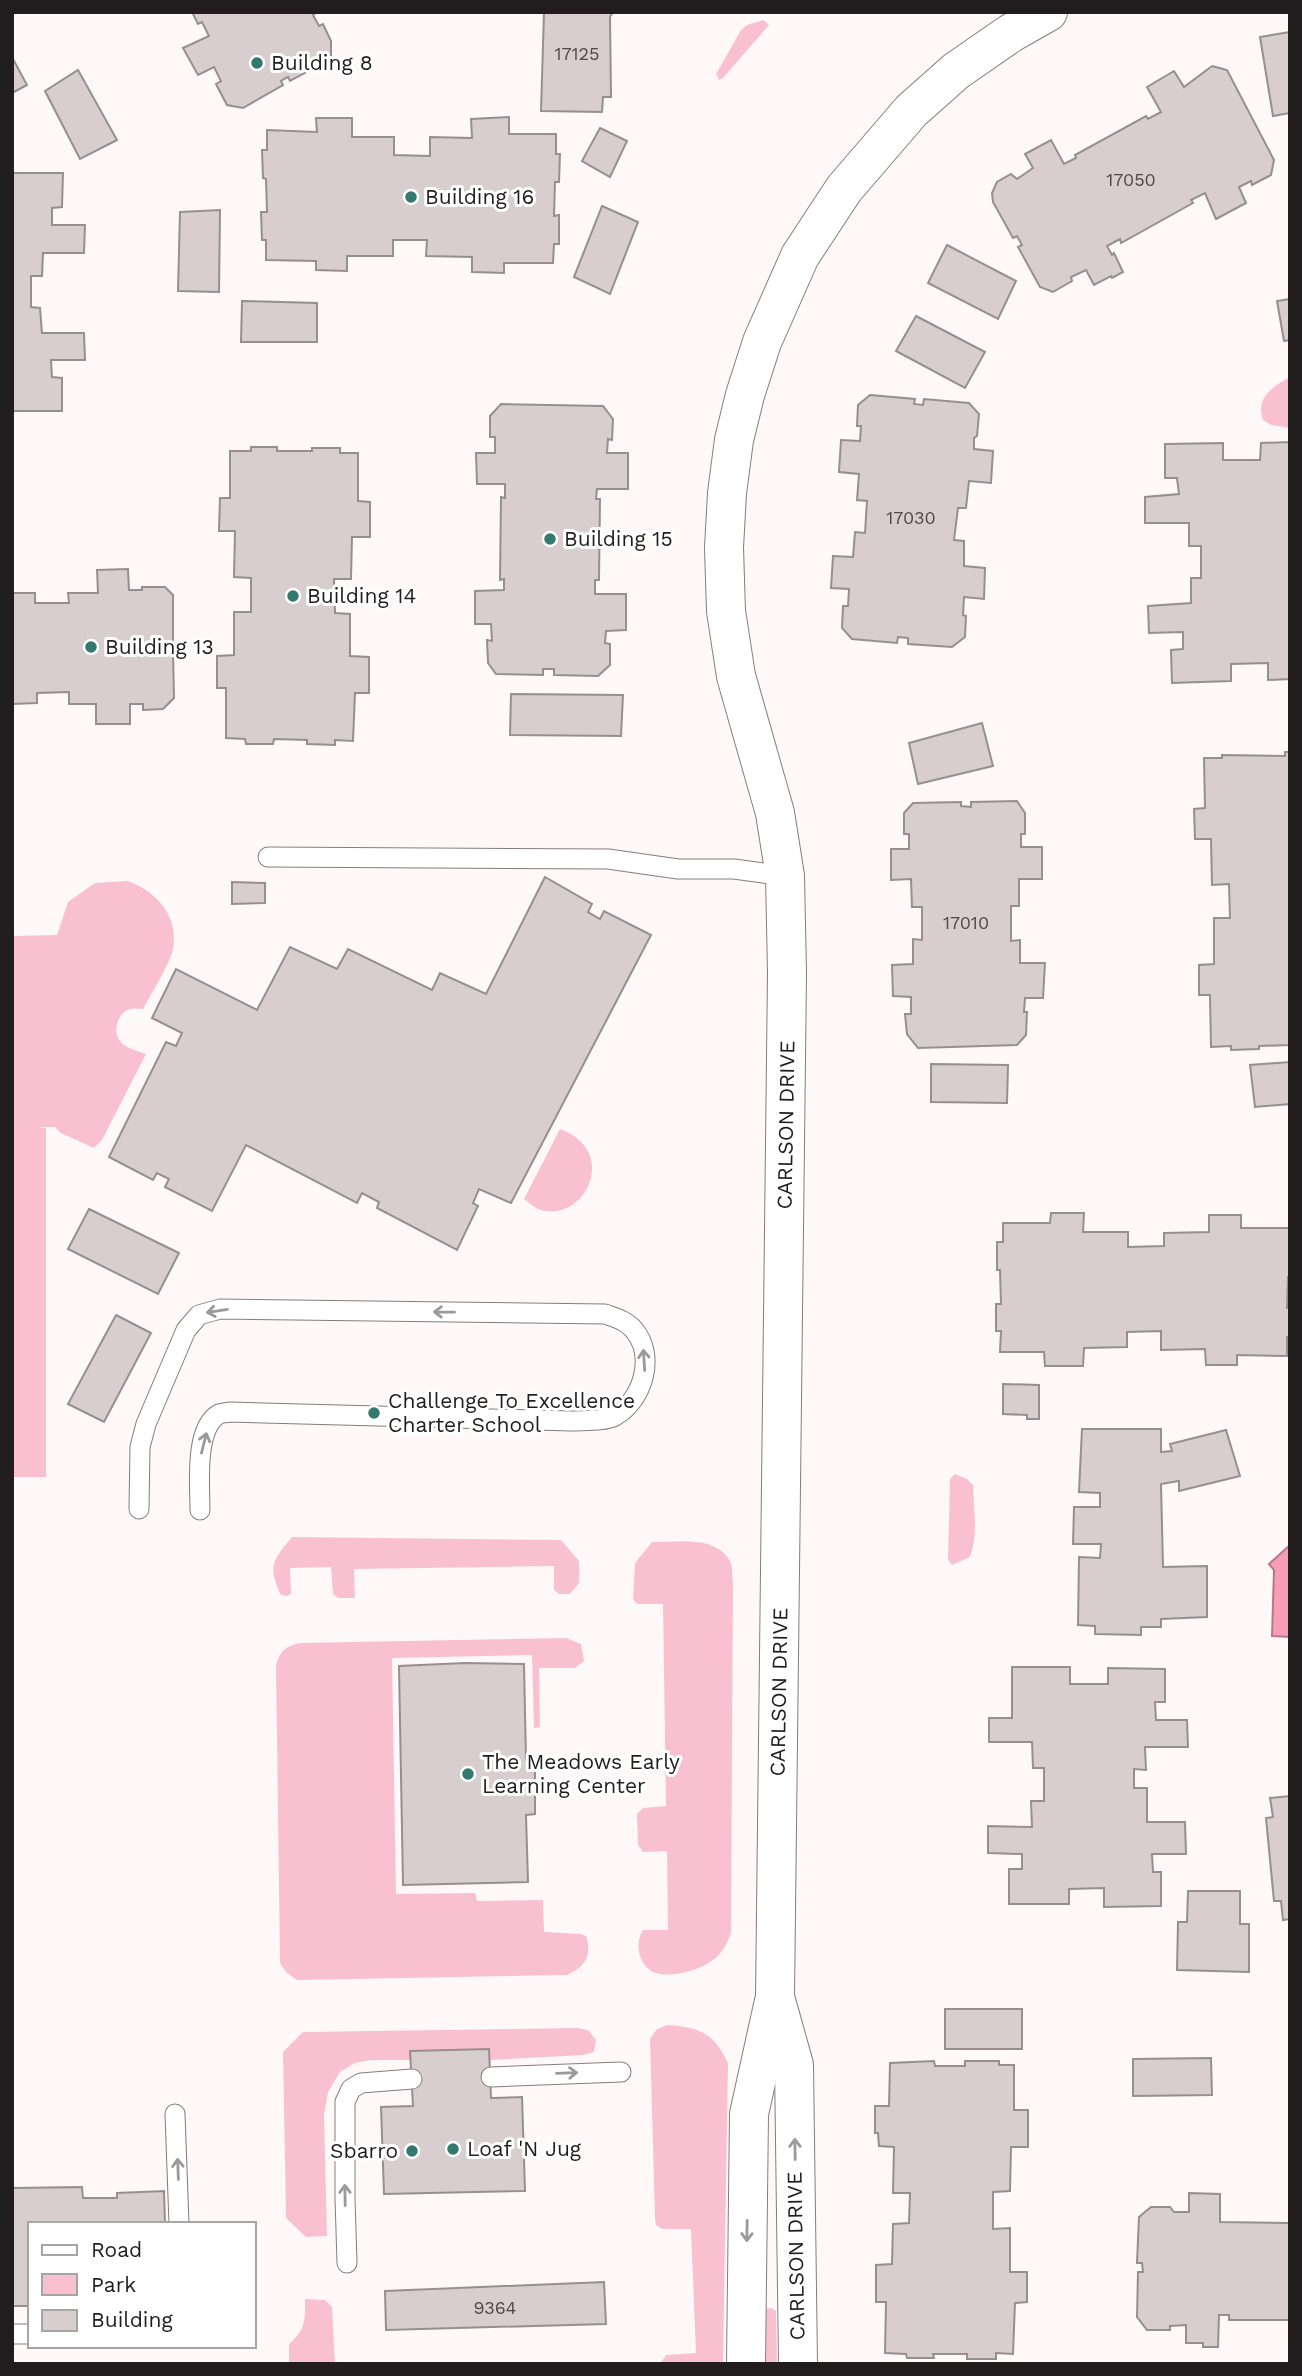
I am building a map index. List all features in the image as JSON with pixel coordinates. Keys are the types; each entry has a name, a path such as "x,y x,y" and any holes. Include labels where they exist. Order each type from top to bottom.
{"street":[{"name":"CARLSON DRIVE","path":"798,2364 794,2065 775,1997 787,1001 785,876 775,813 736,676 726,611 724,548 727,493 734,440 762,342 800,256 844,189 911,111 956,71 1048,12"},
{"path":"746,2364 749,2114 775,1997"}],"lane":[{"path":"268,857 608,859 678,869 734,869 785,876"},
{"path":"139,1509 140,1447 146,1424 186,1330 199,1315 220,1309 605,1314 624,1321 635,1330 642,1345 647,1365 641,1383 631,1405 612,1417 571,1421 230,1412 218,1415 209,1426 201,1446 200,1510"},
{"path":"491,2077 621,2071"},
{"path":"347,2263 345,2102 351,2089 361,2083 412,2079"},
{"path":"175,2113 179,2222"}],"green space":[{"path":"764,20 769,25 719,80 716,74 741,30 747,25"},
{"path":"1290,377 1290,428 1271,425 1263,420 1263,399 1271,389"},
{"path":"128,881 148,892 164,907 173,926 173,949 143,1009 126,1011 118,1022 120,1041 146,1054 102,1140 94,1148 61,1133 55,1127 37,1127 46,1128 46,1477 12,1477 12,936 57,935 68,902 95,883"},
{"path":"560,1129 579,1140 589,1154 592,1169 589,1184 581,1197 569,1207 554,1211 538,1209 524,1199"},
{"path":"955,1474 973,1485 975,1531 970,1557 952,1565 948,1560 950,1479"},
{"path":"292,1537 561,1540 579,1561 579,1583 570,1594 559,1594 554,1590 554,1566 354,1569 355,1598 338,1598 333,1594 331,1567 290,1568 291,1594 287,1596 281,1595 273,1570 276,1558"},
{"path":"684,1541 715,1547 730,1561 733,1583 731,1933 724,1948 712,1960 695,1969 668,1975 653,1972 648,1968 643,1963 639,1950 643,1930 668,1930 667,1851 643,1852 638,1845 637,1814 643,1808 666,1806 663,1604 637,1604 633,1599 635,1563 652,1542"},
{"path":"566,1638 581,1644 584,1661 575,1668 539,1668 540,1727 534,1728 532,1655 392,1658 396,1894 475,1893 477,1901 543,1900 544,1932 586,1936 588,1955 582,1965 567,1975 297,1980 287,1973 280,1963 276,1666 281,1653 291,1645 301,1643"},
{"path":"667,2025 697,2030 711,2038 728,2063 723,2364 660,2364 666,2355 696,2353 691,2229 662,2229 656,2225 655,2219 650,2039 656,2030"},
{"path":"588,2030 596,2040 594,2052 583,2055 490,2060 489,2049 411,2060 371,2060 355,2063 340,2072 328,2092 324,2115 327,2236 306,2237 286,2218 283,2052 303,2032"},
{"path":"305,2299 325,2300 332,2307 335,2364 289,2364 289,2344 299,2334 303,2324"},
{"path":"765,2309 776,2311 777,2364 761,2364"}],"shaded area":[{"path":"1290,1545 1290,1637 1272,1636 1274,1570 1269,1564"}],"building":[{"name":"Building 8","path":"192,12 318,12 313,15 319,26 323,24 331,41 331,59 290,81 288,77 281,81 283,85 243,108 227,105 216,84 221,81 214,67 198,75 183,48 209,36 202,22 198,24"},
{"path":"544,12 613,12 610,17 611,97 603,97 602,112 541,111"},
{"path":"1290,32 1290,113 1273,116 1260,37"},
{"path":"12,57 27,85 12,93"},
{"path":"1212,66 1227,70 1274,160 1271,175 1252,185 1251,181 1239,187 1246,203 1216,219 1205,193 1191,200 1193,203 1121,243 1120,239 1107,246 1112,255 1114,253 1123,272 1112,278 1111,276 1094,285 1086,270 1071,277 1072,281 1053,292 1040,287 1018,247 1022,245 1017,236 1013,238 993,202 992,193 997,182 1011,174 1017,179 1033,168 1025,154 1051,140 1064,164 1076,158 1075,155 1146,116 1148,119 1161,112 1147,87 1174,71 1184,87"},
{"path":"78,70 117,140 80,159 45,91"},
{"name":"Building 16","path":"509,117 509,134 556,134 556,154 560,154 559,182 555,182 554,216 559,215 559,244 554,244 553,263 504,263 504,273 472,272 472,257 426,256 427,240 393,240 393,256 347,256 347,271 316,270 316,261 266,260 261,212 267,212 262,150 267,150 267,130 317,132 316,118 352,118 352,137 394,137 394,155 430,156 430,137 472,138 471,119"},
{"path":"600,128 627,141 610,177 582,161"},
{"path":"12,173 63,173 62,207 52,208 52,225 85,225 84,253 43,253 42,276 31,276 31,307 40,308 42,333 84,333 85,360 51,360 52,377 62,378 62,411 12,411"},
{"path":"602,206 638,222 610,294 574,277"},
{"path":"220,210 219,292 178,291 180,212"},
{"path":"947,245 1016,281 998,319 928,283"},
{"path":"1290,299 1290,340 1284,341 1277,301"},
{"path":"242,301 317,303 317,342 241,342"},
{"path":"916,316 985,352 965,388 896,351"},
{"path":"870,395 915,399 914,404 923,405 924,399 969,403 979,414 974,449 993,451 991,483 969,481 966,508 958,508 954,540 964,541 964,566 985,568 984,599 964,597 965,637 952,647 908,644 908,638 898,637 897,643 852,639 842,628 843,606 848,606 849,589 831,588 833,556 853,557 855,532 865,533 867,501 857,500 859,474 839,472 841,440 860,441 861,426 857,426 858,405"},
{"name":"Building 15","path":"501,404 603,406 613,419 612,440 608,439 607,453 628,453 628,489 597,489 596,499 600,499 599,580 595,580 595,594 626,594 626,630 606,631 605,643 610,644 610,665 598,676 554,675 554,669 543,669 543,675 496,674 488,663 487,640 492,641 491,624 475,624 475,591 504,590 504,579 500,580 501,497 505,498 505,484 477,484 476,453 495,453 495,437 490,437 490,416"},
{"path":"1290,442 1290,679 1268,680 1268,663 1231,664 1231,681 1172,683 1171,650 1183,649 1183,632 1149,633 1148,606 1191,603 1191,578 1201,578 1201,546 1189,546 1189,523 1145,523 1145,497 1179,494 1177,478 1165,478 1165,444 1223,443 1223,460 1260,460 1261,443"},
{"name":"Building 14","path":"251,447 277,447 277,451 340,448 340,453 358,453 358,501 370,502 370,537 352,537 351,579 334,579 335,613 350,614 350,656 369,657 369,693 355,693 353,741 335,740 335,745 307,744 307,740 274,739 273,744 246,744 245,739 226,738 226,688 217,688 217,656 234,655 234,612 251,612 251,578 234,577 235,531 219,531 220,498 230,498 230,451 251,451"},
{"name":"Building 13","path":"128,569 129,590 165,587 173,595 173,643 169,644 169,651 173,652 174,698 163,709 143,710 143,704 130,704 130,724 96,724 96,704 69,704 69,692 37,693 37,703 12,704 12,593 35,593 35,603 69,603 68,593 98,593 97,570"},
{"path":"511,694 623,695 621,736 510,735"},
{"path":"982,723 993,766 918,784 909,743"},
{"path":"1285,752 1290,752 1290,1045 1231,1050 1231,1046 1211,1047 1210,995 1199,995 1199,965 1214,964 1214,918 1230,918 1229,884 1212,885 1211,839 1195,839 1194,809 1205,808 1204,758 1222,758 1222,755 1285,756"},
{"path":"1017,801 1025,813 1025,834 1021,834 1021,847 1042,847 1042,879 1019,879 1019,906 1011,906 1011,941 1020,940 1020,963 1045,963 1043,998 1025,998 1026,1035 1017,1045 918,1048 907,1034 905,1014 911,1014 911,997 893,996 892,965 913,964 913,939 922,940 922,907 912,907 911,879 891,880 891,849 909,849 909,834 904,834 904,813 913,803 961,802 961,806 971,807 971,802"},
{"path":"545,877 592,904 588,912 600,919 604,911 651,935 511,1203 479,1189 473,1203 478,1206 457,1250 377,1208 379,1202 362,1193 357,1203 246,1145 212,1211 165,1187 169,1179 157,1173 153,1180 109,1157 166,1042 176,1046 182,1033 152,1018 176,969 257,1010 290,947 337,969 348,949 432,990 440,973 486,994"},
{"path":"232,882 265,883 265,903 232,904"},
{"path":"1290,1062 1290,1104 1255,1107 1250,1065"},
{"path":"931,1064 1008,1065 1007,1103 931,1102"},
{"path":"89,1209 179,1253 158,1294 68,1249"},
{"path":"1051,1213 1084,1213 1083,1232 1128,1232 1128,1247 1164,1246 1164,1233 1209,1232 1209,1215 1241,1215 1241,1228 1289,1228 1290,1277 1287,1308 1290,1308 1290,1337 1287,1337 1287,1356 1237,1355 1237,1365 1206,1365 1205,1349 1161,1350 1161,1331 1127,1332 1127,1347 1084,1348 1083,1366 1045,1366 1044,1352 1000,1352 1001,1331 996,1331 996,1304 1001,1304 997,1242 1003,1242 1003,1223 1050,1223"},
{"path":"116,1315 151,1333 104,1422 68,1404"},
{"path":"1003,1384 1039,1385 1039,1419 1027,1419 1027,1415 1003,1414"},
{"path":"1082,1429 1161,1429 1161,1452 1172,1451 1170,1444 1226,1430 1240,1476 1179,1491 1179,1481 1161,1484 1163,1567 1207,1566 1207,1617 1161,1619 1161,1627 1141,1627 1141,1635 1095,1634 1095,1626 1078,1625 1079,1557 1100,1558 1101,1544 1073,1544 1074,1507 1100,1507 1100,1493 1079,1492"},
{"name":"The Meadows Early Learning Center","path":"524,1664 526,1760 535,1759 535,1814 526,1815 528,1882 403,1885 399,1666"},
{"path":"1012,1667 1070,1667 1070,1684 1108,1684 1108,1668 1165,1669 1165,1702 1155,1702 1156,1720 1187,1720 1188,1747 1145,1747 1146,1770 1134,1769 1134,1788 1147,1788 1147,1822 1185,1822 1186,1854 1152,1854 1153,1872 1161,1872 1161,1906 1104,1907 1104,1888 1069,1889 1069,1904 1009,1904 1009,1869 1022,1869 1022,1854 988,1853 988,1826 1032,1827 1031,1801 1044,1801 1044,1768 1033,1768 1032,1742 989,1742 989,1718 1012,1718"},
{"path":"1290,1796 1290,1919 1283,1920 1281,1901 1274,1901 1266,1818 1273,1817 1270,1798"},
{"path":"1188,1891 1240,1891 1240,1924 1249,1924 1249,1972 1177,1970 1178,1922 1187,1922"},
{"path":"945,2009 1022,2009 1022,2049 945,2049"},
{"name":"Loaf 'N Jug","path":"489,2049 491,2098 522,2097 525,2191 384,2194 381,2107 413,2106 410,2051"},
{"path":"1211,2058 1212,2095 1133,2096 1133,2059"},
{"path":"934,2061 935,2066 965,2066 965,2061 999,2061 999,2065 1014,2065 1014,2110 1028,2110 1028,2147 1011,2147 1010,2191 993,2192 993,2229 1010,2228 1010,2272 1027,2272 1027,2302 1015,2303 1013,2354 996,2353 996,2359 967,2359 967,2354 933,2354 934,2358 907,2358 906,2354 885,2353 886,2302 876,2302 876,2265 892,2264 893,2224 909,2223 910,2193 893,2193 894,2147 879,2146 878,2133 875,2133 875,2106 889,2106 890,2063"},
{"path":"82,2187 83,2198 117,2198 117,2193 164,2191 165,2222 28,2222 28,2306 12,2306 12,2188"},
{"path":"1189,2193 1220,2194 1220,2222 1290,2223 1290,2320 1229,2320 1229,2315 1219,2315 1218,2347 1203,2347 1203,2343 1186,2343 1186,2325 1170,2326 1170,2330 1147,2330 1137,2317 1138,2272 1143,2272 1142,2263 1137,2263 1139,2217 1151,2207 1170,2207 1174,2212 1189,2212"},
{"path":"604,2282 606,2324 386,2330 385,2291"}],"place":[{"name":"Building 8","path":"257,63"},
{"name":"Building 16","path":"411,197"},
{"name":"Building 15","path":"550,539"},
{"name":"Building 14","path":"293,596"},
{"name":"Building 13","path":"91,647"},
{"name":"Challenge To Excellence Charter School","path":"374,1413"},
{"name":"The Meadows Early Learning Center","path":"468,1774"},
{"name":"Loaf 'N Jug","path":"453,2149"},
{"name":"Sbarro","path":"412,2151"}]}
